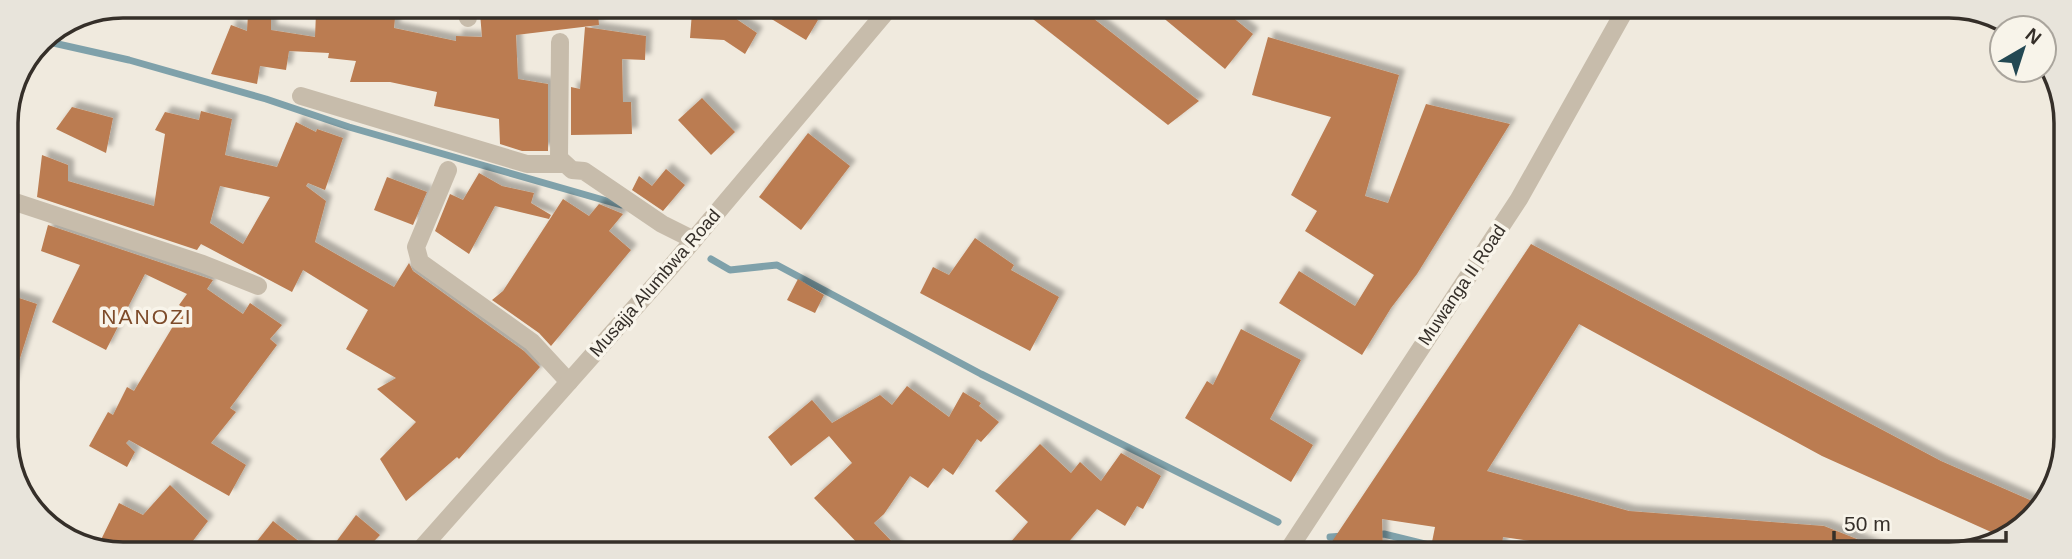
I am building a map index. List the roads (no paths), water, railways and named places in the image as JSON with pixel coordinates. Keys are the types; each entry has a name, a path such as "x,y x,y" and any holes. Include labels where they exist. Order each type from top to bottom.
{"street":[{"name":"Musajja Alumbwa Road","path":"427,542 694,240 881,18"},
{"name":"Muwanga II Road","path":"1294,541 1520,199 1621,18"},
{"path":"559,42 559,158 572,170 584,171 662,225 694,240"},
{"path":"301,96 527,164 564,164"},
{"path":"448,170 416,247 420,262 532,342 569,382"},
{"path":"18,203 203,264 258,286"}],"waterway":[{"path":"54,43 129,60 266,99 349,127 621,205"},
{"path":"711,259 730,270 777,265 981,374 1278,522"},
{"path":"1374,535 1384,534 1414,541"},
{"path":"1330,537 1344,536"}],"district":[{"name":"NANOZI","path":"147,317"}]}
